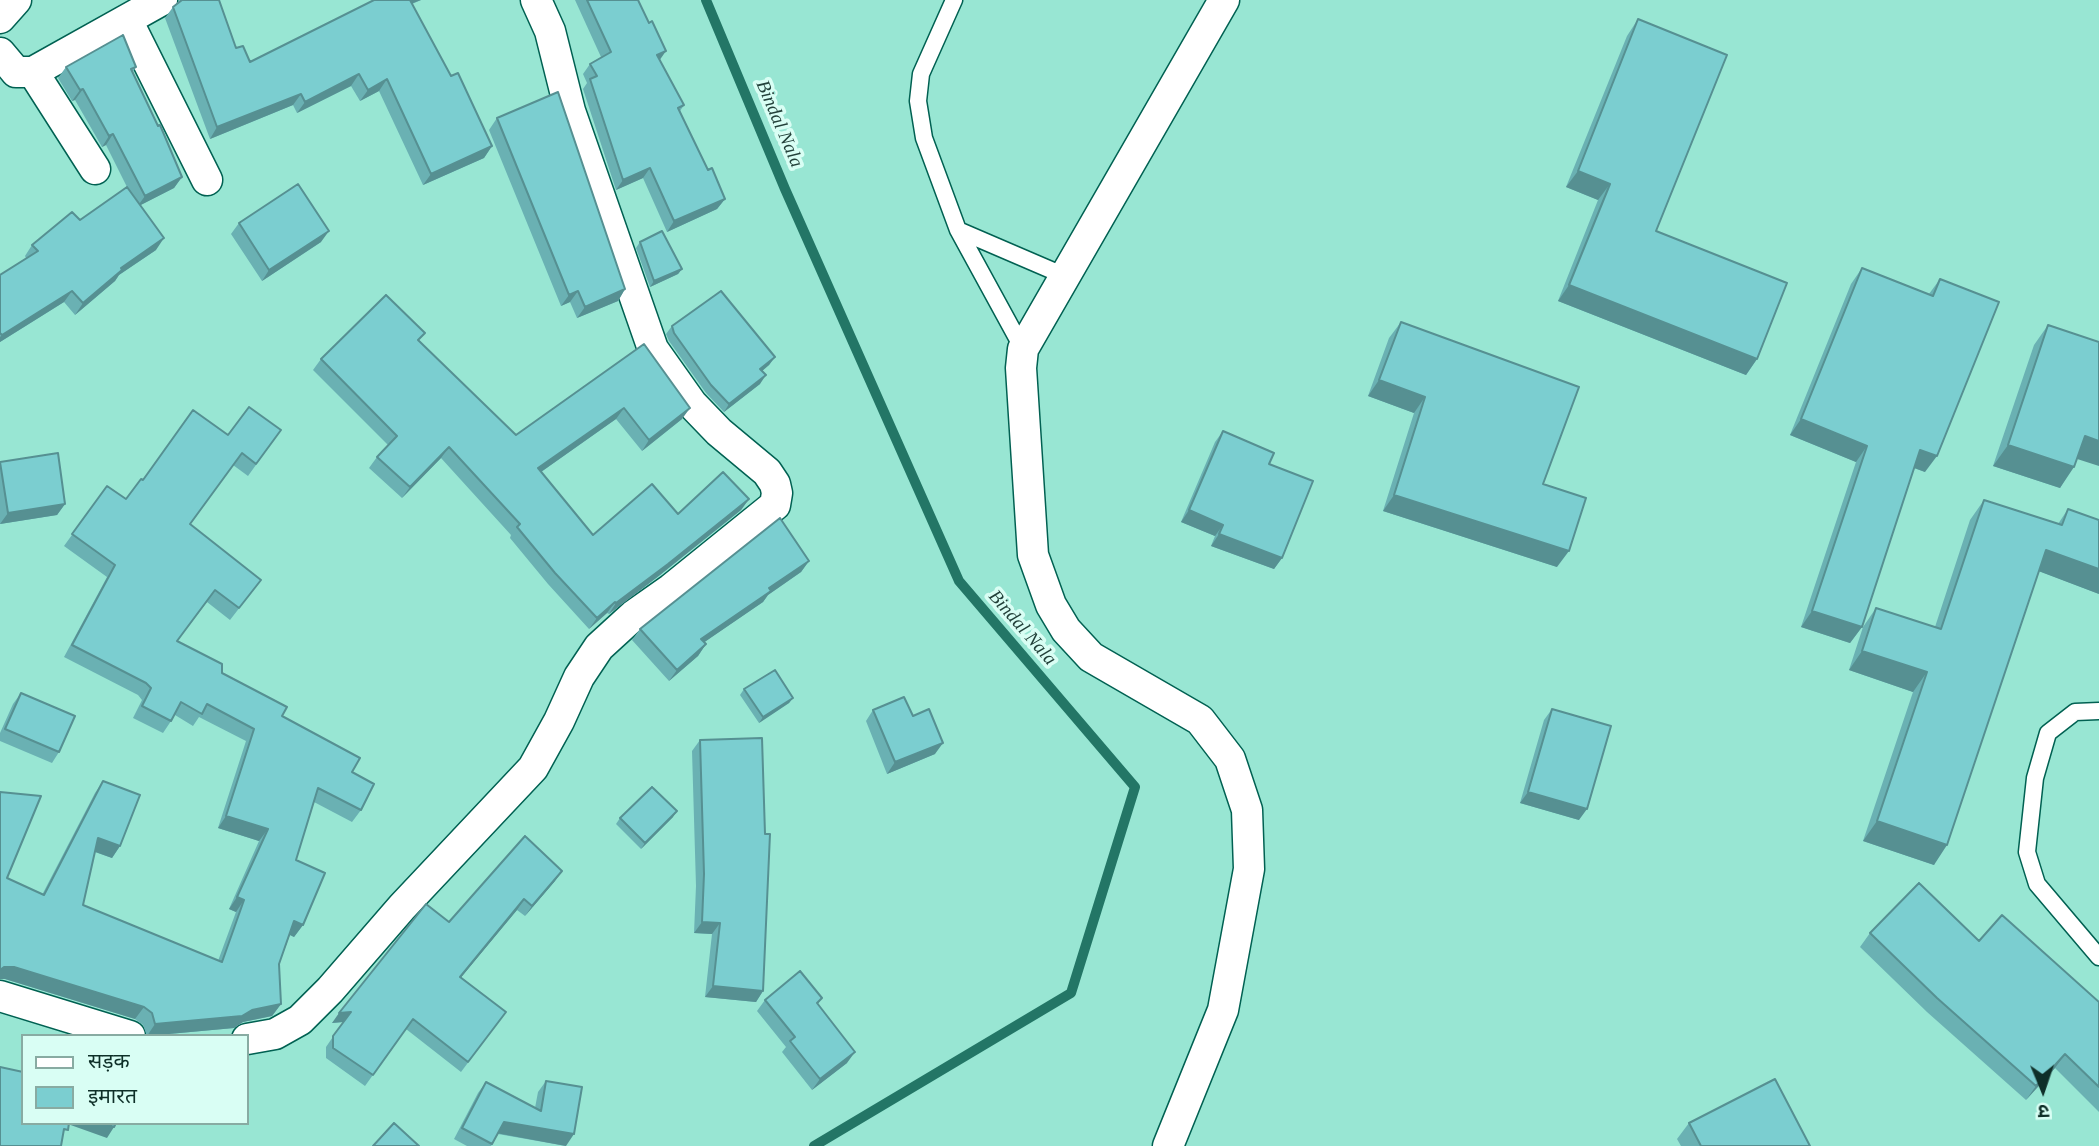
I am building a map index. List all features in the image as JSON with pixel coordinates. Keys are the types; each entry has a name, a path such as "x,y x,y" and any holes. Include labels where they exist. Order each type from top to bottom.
{"street":[{"path":"0,18 16,0"},
{"path":"0,53 16,72 33,72 162,0"},
{"path":"248,1039 275,1034 300,1020 533,768 579,677 599,647 634,615 671,589 775,505 775,484 767,472 719,432 692,404 653,349 570,111 550,31 536,0"},
{"path":"1168,1146 1223,1010 1249,869 1247,810 1230,759 1200,720 1091,657 1066,630 1051,605 1033,555 1021,368 1023,349 1224,0"},
{"path":"127,20 207,180"},
{"path":"33,72 94,169"},
{"path":"0,996 124,1034"}],"lane":[{"path":"954,0 921,75 918,101 924,138 958,230 1023,349"},
{"path":"958,230 1065,276"},
{"path":"2099,711 2075,712 2048,733 2035,778 2027,852 2037,884 2099,957"}],"building":[{"path":"182,0 219,0 236,48 243,46 250,62 374,0 410,0 451,76 458,73 492,146 431,174 387,79 368,90 359,74 305,102 301,94 217,127 173,7"},
{"path":"587,0 638,0 649,23 652,21 666,51 657,55 684,105 678,108 708,170 712,168 725,199 674,221 650,168 623,180 590,79 597,76 590,64 611,52"},
{"path":"1638,19 1727,55 1656,231 1787,283 1757,359 1569,285 1610,184 1578,171"},
{"path":"123,35 136,67 131,69 158,126 160,125 182,177 145,196 113,134 109,136 83,89 80,90 66,67"},
{"path":"558,92 625,289 585,307 578,291 569,295 497,118"},
{"path":"298,184 329,231 269,270 239,223"},
{"path":"127,187 164,238 121,268 122,270 83,303 72,291 2,335 0,275 38,251 32,245 72,212 80,220"},
{"path":"662,231 682,269 654,281 640,242"},
{"path":"1862,268 1933,296 1940,279 1999,302 1937,456 1920,450 1862,627 1812,611 1867,446 1801,419"},
{"path":"721,291 775,357 760,369 766,375 729,404 711,385 674,333 672,326"},
{"path":"386,295 425,333 418,340 516,435 644,344 690,408 649,440 624,408 538,468 593,535 652,484 678,514 723,472 749,499 597,618 517,527 520,524 449,447 410,487 377,457 397,436 321,359"},
{"path":"1401,322 1579,387 1543,484 1586,498 1569,551 1394,495 1425,397 1379,380"},
{"path":"2048,325 2099,342 2099,441 2085,436 2074,467 2008,445"},
{"path":"249,407 281,430 256,464 242,453 190,524 261,580 239,608 215,590 177,641 222,664 222,673 287,707 282,716 360,758 352,772 374,784 361,810 318,788 296,860 325,873 303,925 294,921 279,964 281,1004 252,1010 242,1016 155,1024 152,1013 144,1007 14,967 0,970 0,792 41,796 7,878 44,895 103,781 140,795 120,846 98,838 83,905 222,962 244,900 237,897 268,829 226,816 254,729 207,704 202,714 181,702 171,721 142,706 151,688 146,683 72,645 115,565 72,534 107,486 126,499 141,479 143,480 193,410 228,435"},
{"path":"1223,431 1274,453 1269,464 1313,481 1282,558 1219,534 1223,525 1189,510"},
{"path":"58,453 65,504 8,513 0,462"},
{"path":"1984,500 2062,525 2068,509 2099,520 2099,569 2046,550 1947,845 1877,821 1927,672 1862,651 1876,608 1941,629"},
{"path":"780,518 809,561 701,639 706,644 677,670 640,629"},
{"path":"775,670 793,698 763,717 744,689"},
{"path":"21,693 75,716 59,752 5,729"},
{"path":"904,697 913,716 929,709 943,743 895,762 873,710"},
{"path":"1552,709 1611,726 1587,809 1528,792"},
{"path":"762,738 765,834 770,834 763,991 713,986 720,923 702,922 704,874 700,740"},
{"path":"652,787 677,811 645,843 620,818"},
{"path":"525,836 562,871 532,906 524,899 460,977 506,1012 468,1062 413,1019 373,1075 333,1048 333,1036 351,1012 339,1013 426,904 449,922"},
{"path":"1919,883 1979,941 2002,915 2099,1002 2099,1087 2065,1054 2036,1086 1937,998 1870,933"},
{"path":"800,971 822,998 817,1003 855,1052 820,1079 790,1041 795,1037 765,1000"},
{"path":"0,1067 21,1072 21,1125 69,1125 68,1130 64,1129 61,1146 0,1146"},
{"path":"1775,1079 1810,1146 1701,1146 1689,1123"},
{"path":"546,1081 582,1087 574,1134 504,1122 492,1144 462,1128 486,1082 541,1111"},
{"path":"394,1123 419,1146 373,1146"}],"waterway":[{"name":"Bindal Nala","path":"706,0 785,189 959,581 1135,787 1071,993 814,1146"}]}
